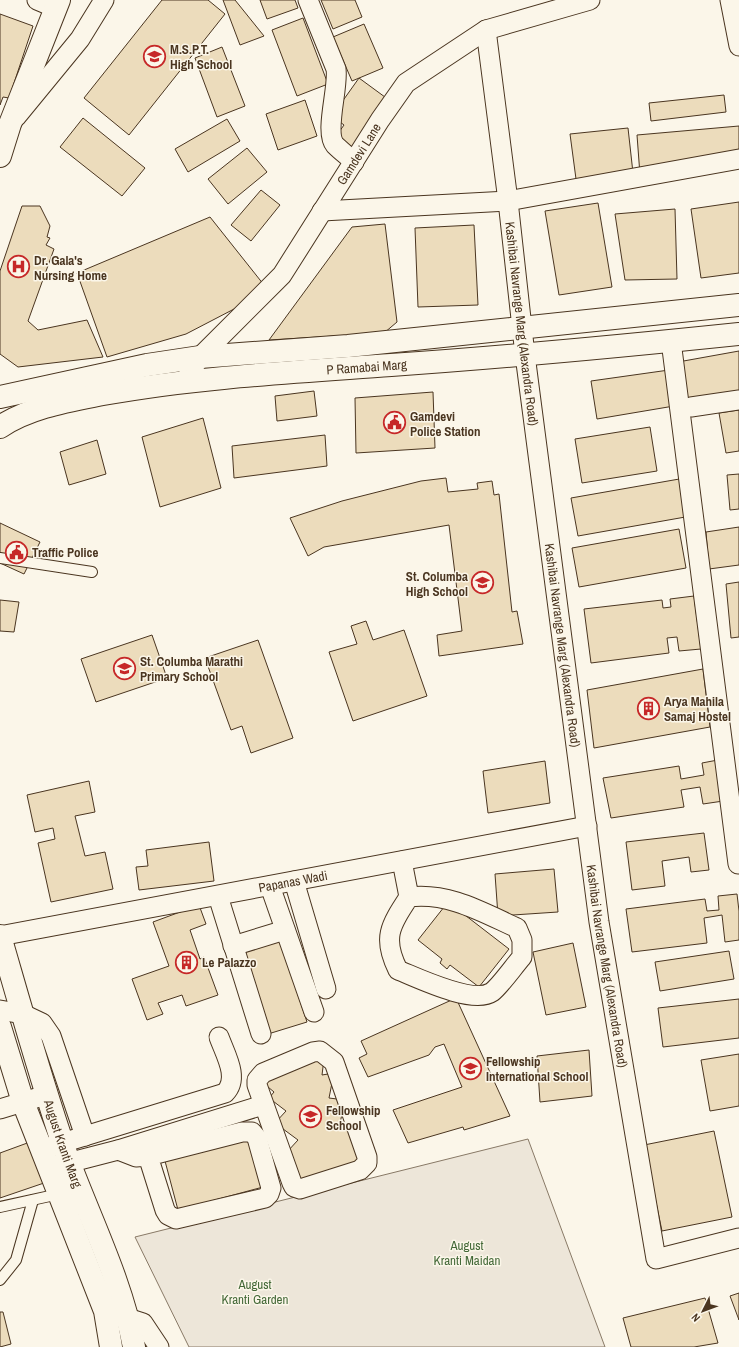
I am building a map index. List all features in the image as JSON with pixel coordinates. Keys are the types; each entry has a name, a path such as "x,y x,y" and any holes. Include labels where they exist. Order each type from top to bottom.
{"main road":[{"path":"0,156 51,3"},
{"name":"P Ramabai Marg","path":"0,397 147,365 200,357 348,346 739,305"},
{"name":"P Ramabai Marg","path":"0,427 10,420 58,403 154,385 271,372 350,368 525,355 739,334"},
{"path":"348,346 350,368"},
{"name":"August Kranti Marg","path":"0,936 6,982 23,1014 46,1095 56,1156 59,1194 105,1311 111,1347"},
{"name":"August Kranti Marg","path":"0,1027 23,1102 56,1156 128,1317 134,1347"}],"street":[{"path":"10,124 80,39 104,0"},
{"path":"308,0 336,69 338,78 331,118 332,140 335,145 354,162"},
{"name":"Gamdevi Lane","path":"184,382 200,357 282,275 322,211 406,84 486,30 590,0"},
{"path":"730,0 739,46"},
{"name":"Kashibai Navrange Marg (Alexandra Road)","path":"486,30 508,201 525,355 587,826 598,922 656,1259 739,1238"},
{"path":"322,211 508,201 739,159"},
{"path":"671,341 738,864"},
{"path":"690,407 739,400"},
{"name":"Papanas Wadi","path":"0,936 587,826"},
{"path":"402,861 409,897 396,917 390,931 390,956 398,970 462,994 480,996 491,992 522,957 522,940 517,928 458,902 425,895 409,897"},
{"path":"294,881 326,989"},
{"path":"270,886 314,1012"},
{"path":"218,896 261,1034"},
{"path":"233,946 285,930"},
{"path":"0,1010 23,1014 42,1023 51,1036 85,1136"},
{"path":"56,1156 85,1136 225,1093 232,1083 232,1073 219,1037"},
{"path":"320,1051 325,1054 334,1062 367,1157 364,1167 360,1170 300,1189 294,1187 263,1105 256,1085 257,1080 264,1072 313,1052 320,1051"},
{"path":"0,1109 46,1095"},
{"path":"56,1156 118,1150 263,1105"},
{"path":"118,1150 136,1157 148,1156 242,1132 252,1132 257,1138 271,1188 269,1194 265,1198 176,1219 172,1218 165,1210 148,1156"},
{"path":"105,1311 128,1317 143,1323 159,1347"}],"lane":[{"path":"0,558 92,572"},
{"path":"0,1207 59,1194"},
{"path":"0,1280 16,1260 33,1200"}],"green space":[{"name":"August Kranti Maidan","path":"528,1139 605,1347 189,1347 135,1237"}],"building":[{"name":"M.S.P.T. High School","path":"162,0 208,0 225,14 129,135 84,98"},
{"path":"223,0 235,0 264,36 240,45"},
{"path":"260,0 295,0 298,8 267,19"},
{"path":"321,0 355,0 362,17 333,29"},
{"path":"0,14 33,26 9,98 3,97 0,105"},
{"path":"303,18 328,84 297,96 272,30"},
{"path":"364,24 383,68 352,81 333,37"},
{"path":"222,47 245,106 217,117 195,58"},
{"path":"359,78 389,100 352,152 334,139 344,125 332,116"},
{"path":"724,95 726,112 651,121 649,103"},
{"path":"305,100 317,136 278,150 266,114"},
{"path":"83,118 145,168 122,196 60,147"},
{"path":"227,119 240,141 188,172 175,149"},
{"path":"739,126 739,158 640,175 637,135"},
{"path":"628,128 633,173 576,179 570,134"},
{"path":"247,148 267,172 228,204 208,179"},
{"path":"261,190 280,205 251,241 231,225"},
{"path":"739,202 739,273 701,278 691,209"},
{"path":"598,203 612,287 559,295 545,211"},
{"path":"22,206 40,206 50,226 47,237 50,238 46,245 54,249 28,321 38,330 87,320 103,357 18,367 0,354 0,271"},
{"path":"675,209 677,279 625,280 615,214"},
{"path":"210,217 264,285 236,308 186,334 107,357 77,273"},
{"path":"385,224 397,322 384,333 269,340 352,227"},
{"path":"474,225 478,305 418,307 415,228"},
{"path":"739,351 739,394 686,404 678,362"},
{"path":"669,370 674,406 597,419 591,381"},
{"path":"314,391 317,416 277,421 275,396"},
{"name":"Gamdevi Police Station","path":"433,392 435,448 356,453 355,398"},
{"path":"739,410 739,451 726,453 719,413"},
{"path":"203,418 221,488 160,507 142,437"},
{"path":"650,427 657,471 582,483 575,439"},
{"path":"325,435 327,466 234,478 232,446"},
{"path":"97,440 106,474 69,485 60,452"},
{"path":"739,474 739,509 730,510 727,475"},
{"name":"St. Columba High School","path":"446,478 448,492 478,489 477,483 492,481 494,495 499,494 512,612 517,611 523,644 439,656 437,635 462,631 449,525 324,547 308,556 290,518 342,501 421,481"},
{"path":"685,478 691,516 578,536 571,498"},
{"name":"Traffic Police","path":"0,523 40,542 24,574 0,563"},
{"path":"739,527 739,565 709,569 706,532"},
{"path":"679,529 686,568 579,587 572,548"},
{"path":"739,582 739,637 731,638 726,584"},
{"path":"694,596 701,649 679,651 677,637 667,638 669,653 591,663 584,609 662,600 663,608 671,607 670,599"},
{"path":"0,600 19,602 14,632 0,631"},
{"path":"366,621 373,640 404,630 427,696 353,721 329,652 357,644 351,626"},
{"name":"St. Columba Marathi Primary School","path":"152,635 167,678 96,702 81,659"},
{"path":"258,640 293,738 251,753 242,726 231,730 205,658"},
{"name":"Arya Mahila Samaj Hostel","path":"703,669 710,727 594,748 587,690"},
{"path":"723,759 730,800 703,804 700,787 681,790 684,807 611,818 603,778 679,766 681,779 704,775 702,763"},
{"path":"545,761 550,803 488,813 483,771"},
{"path":"89,781 95,812 75,816 85,856 105,852 113,889 51,902 38,843 55,839 53,828 35,832 27,795"},
{"path":"704,833 709,870 691,872 689,857 662,861 665,886 632,890 626,842"},
{"path":"209,842 214,881 139,890 136,867 148,866 146,850"},
{"path":"554,869 558,912 498,916 495,874"},
{"path":"737,894 739,911 739,940 725,942 722,915 704,918 707,943 632,952 626,909 705,899 707,911 719,910 718,896"},
{"path":"448,902 509,949 479,987 450,965 447,969 440,963 442,959 418,940"},
{"name":"Le Palazzo","path":"199,905 206,924 190,930 200,959 204,957 218,995 186,1006 182,995 158,1003 163,1014 147,1020 132,979 169,966 153,922"},
{"path":"280,940 307,1022 268,1034 241,952"},
{"path":"573,943 586,1007 546,1015 533,952"},
{"path":"729,951 734,979 660,991 655,962"},
{"name":"Fellowship International School","path":"456,998 510,1116 464,1130 463,1127 408,1143 393,1110 462,1087 444,1044 435,1047 429,1055 368,1077 359,1058 367,1054 361,1041"},
{"path":"739,999 739,1038 663,1047 658,1008"},
{"path":"589,1050 592,1096 540,1102 537,1056"},
{"path":"739,1054 739,1106 710,1111 701,1060"},
{"name":"Fellowship School","path":"312,1057 324,1059 322,1075 334,1073 329,1098 345,1100 339,1128 351,1129 361,1162 297,1183 287,1152 298,1140 275,1123 286,1111 269,1098 274,1092 262,1082"},
{"path":"714,1131 732,1217 662,1231 644,1145"},
{"path":"249,1138 263,1187 178,1210 165,1161"},
{"path":"30,1142 44,1183 0,1198 0,1153"},
{"path":"739,1293 739,1320 730,1296"},
{"path":"705,1298 718,1343 694,1347 631,1347 623,1318"},
{"path":"0,1312 3,1312 11,1344 0,1347"}],"place":[{"name":"M.S.P.T. High School","path":"154,56"},
{"name":"Dr. Gala's Nursing Home","path":"18,267"},
{"name":"Gamdevi Police Station","path":"395,423"},
{"name":"Traffic Police","path":"17,552"},
{"name":"St. Columba High School","path":"483,583"},
{"name":"St. Columba Marathi Primary School","path":"124,668"},
{"name":"Arya Mahila Samaj Hostel","path":"648,708"},
{"name":"Le Palazzo","path":"187,962"},
{"name":"Fellowship International School","path":"471,1068"},
{"name":"Fellowship School","path":"311,1117"}],"park label":[{"name":"August Kranti Garden","path":"255,1292"}]}
